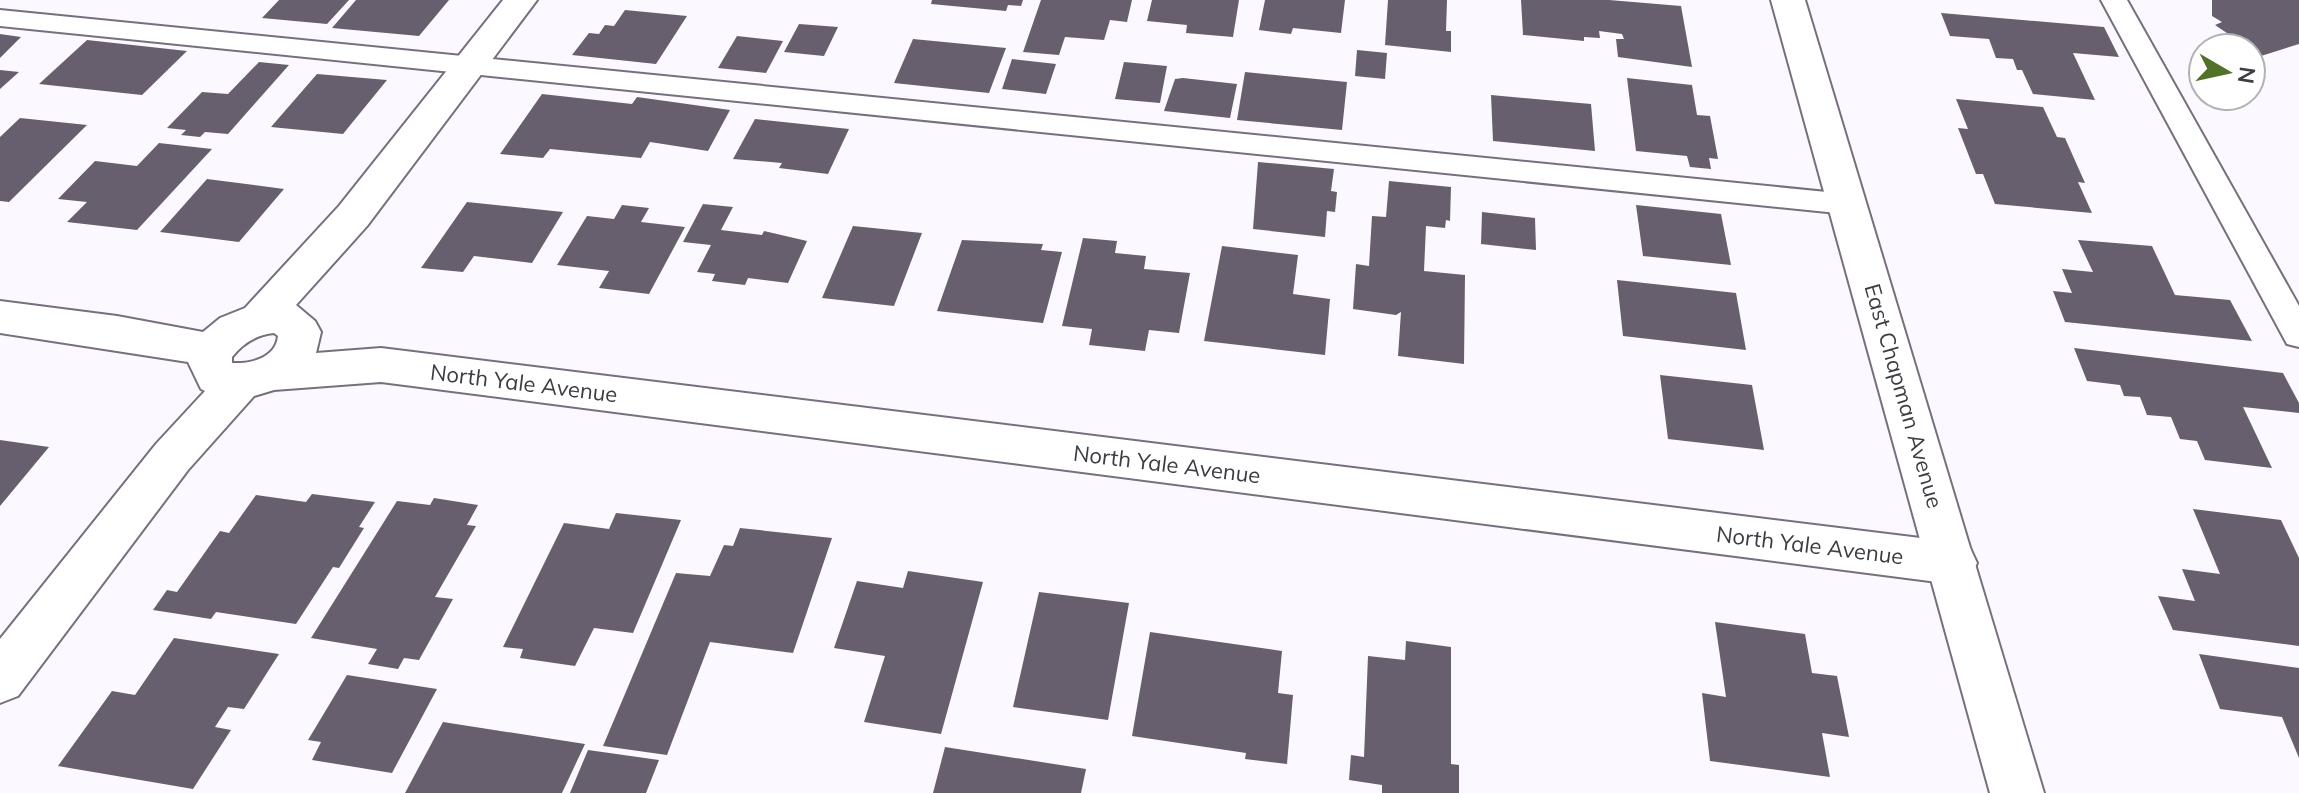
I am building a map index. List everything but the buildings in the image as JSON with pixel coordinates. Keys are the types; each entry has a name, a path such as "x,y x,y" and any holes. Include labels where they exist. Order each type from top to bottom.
{"street":[{"path":"0,679 520,0"},
{"name":"East Chapman Avenue","path":"1788,0 2017,793"},
{"name":"North Yale Avenue","path":"0,317 1953,563"}],"lane":[{"path":"2114,0 2299,335"},
{"path":"0,18 1847,204"}]}
